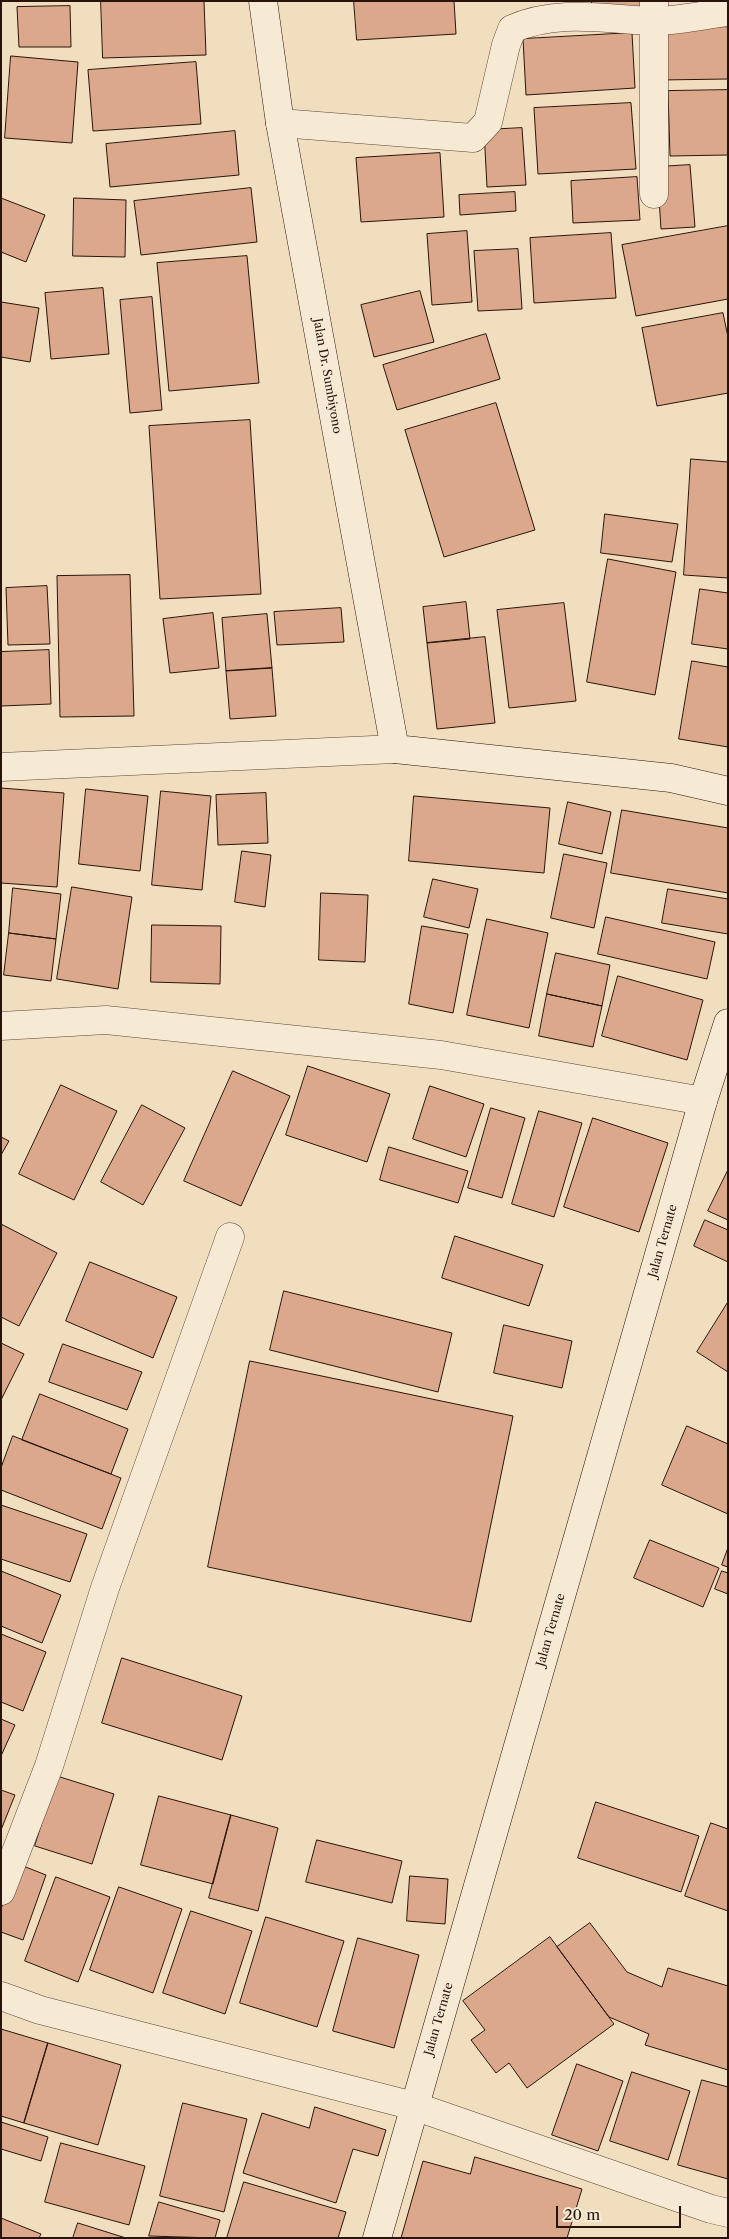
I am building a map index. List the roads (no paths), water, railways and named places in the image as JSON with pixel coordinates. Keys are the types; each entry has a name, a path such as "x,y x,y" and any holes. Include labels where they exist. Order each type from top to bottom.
{"street":[{"name":"Jalan Dr. Sumbiyono","path":"263,1 280,123 395,749"},
{"path":"654,11 654,194"},
{"path":"280,123 473,138 488,122 506,45 512,28 530,21 565,15 654,11 728,12"},
{"path":"1,767 395,749 671,778 728,791"},
{"path":"1,1026 106,1020 441,1055 703,1101"},
{"name":"Jalan Ternate","path":"377,2238 703,1101 728,1023"},
{"path":"1,1891 49,1766 105,1588 230,1237"},
{"path":"1,1996 40,2010 414,2106 711,2209 728,2213"}]}
